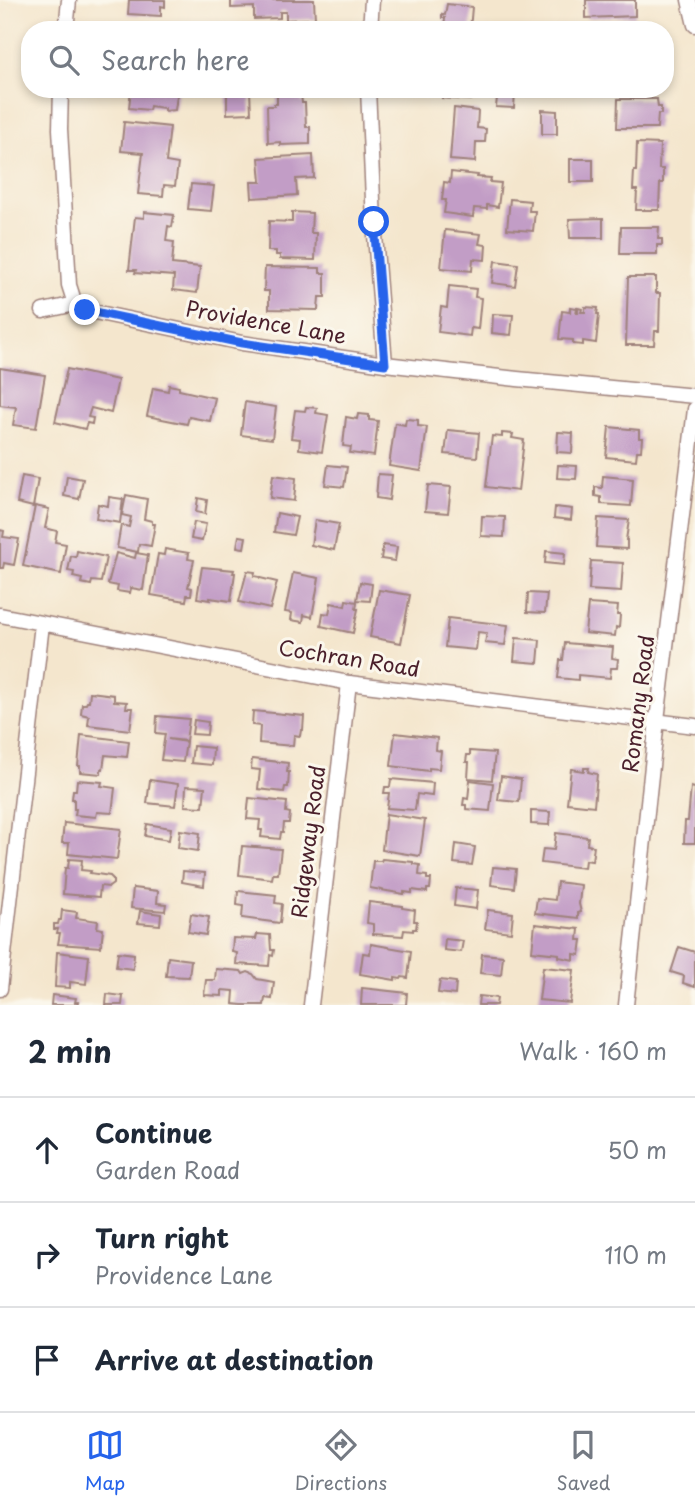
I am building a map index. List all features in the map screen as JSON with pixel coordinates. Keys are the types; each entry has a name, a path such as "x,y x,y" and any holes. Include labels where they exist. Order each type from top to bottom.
{"street":[{"path":"67,21 69,0"},
{"path":"371,21 372,0"},
{"path":"689,0 695,25"},
{"path":"43,311 75,304 69,285 60,129 61,98"},
{"path":"368,98 374,222 385,364"},
{"name":"Providence Lane","path":"75,304 85,310 242,343 385,364 695,396"},
{"name":"Romany Road","path":"626,1005 695,408"},
{"name":"Cochran Road","path":"0,615 349,683 695,726"},
{"path":"0,989 42,624"},
{"name":"Ridgeway Road","path":"311,1005 349,683"}],"building":[{"path":"129,0 165,0 165,7 161,6 161,16 128,14"},
{"path":"231,0 314,0 315,19 286,20 286,12 280,12 280,18 254,19 254,7 231,8"},
{"path":"586,0 635,0 635,16 586,18"},
{"path":"447,4 472,7 471,21 445,21 442,14 445,15"},
{"path":"130,98 177,98 175,110 164,111 164,108 150,106 149,110 129,108"},
{"path":"227,98 250,98 251,113 227,114"},
{"path":"277,98 301,98 302,103 305,103 306,127 310,127 310,144 268,143 267,106 277,104"},
{"path":"497,98 515,98 514,108 496,107"},
{"path":"618,99 657,99 661,114 658,114 657,128 617,128"},
{"path":"454,108 478,111 477,128 486,129 485,142 476,142 475,162 450,160"},
{"path":"542,110 557,111 557,134 542,134"},
{"path":"124,122 170,127 166,162 178,164 175,186 164,185 163,196 138,194 143,153 121,151"},
{"path":"637,143 660,144 659,169 663,169 663,183 660,183 659,210 636,210 637,190 633,190"},
{"path":"313,155 314,178 296,179 297,195 252,198 251,182 261,182 259,158"},
{"path":"570,159 593,159 593,182 570,182"},
{"path":"451,172 478,175 477,177 491,178 490,182 501,183 498,207 487,205 487,209 474,208 473,217 444,213 444,182 450,183"},
{"path":"191,184 214,186 211,211 188,209"},
{"path":"510,199 530,201 529,211 535,211 533,231 507,229"},
{"path":"144,212 174,215 172,227 168,226 166,241 174,242 172,264 200,267 197,293 173,290 174,276 135,273 136,270 129,270 135,217 144,218"},
{"path":"292,212 312,213 311,233 316,233 315,260 280,259 276,251 268,251 269,221 292,222"},
{"path":"603,218 603,238 570,238 569,219"},
{"path":"621,227 659,227 658,239 662,239 662,245 657,245 657,254 620,254"},
{"path":"445,230 481,234 479,244 486,245 485,260 473,259 472,271 441,268"},
{"path":"495,261 518,264 515,286 492,283"},
{"path":"265,267 320,268 320,273 325,273 325,297 319,297 318,310 269,309 269,291 264,291"},
{"path":"628,277 656,277 656,293 660,293 659,331 655,331 654,345 626,345"},
{"path":"449,286 476,289 475,297 481,298 478,329 471,328 470,336 438,332 441,307 447,308"},
{"path":"570,307 577,308 576,313 578,308 585,312 585,307 598,308 596,343 583,341 583,345 573,344 573,340 559,339 562,311 570,312"},
{"path":"493,314 513,315 511,335 492,333"},
{"path":"0,368 45,375 36,428 13,425 16,407 0,405"},
{"path":"67,369 118,380 111,413 91,408 88,417 93,418 92,424 87,423 85,429 55,422"},
{"path":"169,385 215,398 210,421 189,417 187,424 147,416 153,388 168,391"},
{"path":"245,402 276,407 272,439 241,435"},
{"path":"306,407 317,408 316,413 328,415 322,452 299,449 300,439 291,438 295,410 305,411"},
{"path":"358,414 369,415 369,420 378,421 374,456 350,453 351,447 343,446 346,417 357,419"},
{"path":"406,419 418,420 418,426 427,427 421,471 389,466 395,423 405,425"},
{"path":"609,427 639,430 639,438 642,438 641,451 637,451 636,460 606,457"},
{"path":"448,430 479,433 477,457 445,454"},
{"path":"558,432 573,433 572,453 557,452"},
{"path":"502,433 513,434 512,438 524,440 518,491 486,487 492,436 502,437"},
{"path":"328,465 347,467 344,487 325,485"},
{"path":"558,465 577,466 576,479 557,478"},
{"path":"378,474 392,475 389,500 376,498"},
{"path":"273,475 296,478 294,501 270,498"},
{"path":"22,476 38,479 33,507 17,503"},
{"path":"67,476 83,479 79,499 64,496"},
{"path":"603,476 633,479 631,506 601,504 601,497 595,496 595,487 602,488"},
{"path":"428,485 451,487 448,513 425,511"},
{"path":"126,495 147,499 144,519 155,524 151,546 139,544 138,552 117,548 121,525 129,527 131,517 122,515"},
{"path":"109,497 123,499 120,523 96,519 98,504 108,506"},
{"path":"198,498 207,500 205,514 196,512"},
{"path":"35,506 49,509 45,528 57,531 55,542 66,544 61,574 23,566"},
{"path":"555,507 572,509 571,520 554,518"},
{"path":"277,513 297,517 293,535 274,532"},
{"path":"482,516 505,517 504,537 481,536"},
{"path":"598,518 629,520 627,549 596,547"},
{"path":"315,520 339,524 334,550 311,545"},
{"path":"194,522 206,524 202,541 191,539"},
{"path":"0,530 4,531 3,537 19,539 14,565 4,563 3,568 0,568"},
{"path":"239,536 246,537 244,548 237,547"},
{"path":"383,545 397,547 395,561 381,559"},
{"path":"165,549 189,553 188,559 194,560 188,587 192,588 191,595 187,595 186,601 151,595 158,554 164,555"},
{"path":"77,551 106,557 101,582 92,581 91,585 81,583 82,579 73,577 74,572 68,571 71,556 76,557"},
{"path":"546,551 565,553 564,565 545,563"},
{"path":"116,553 135,558 136,553 148,555 143,590 131,588 130,593 117,591 118,586 108,584"},
{"path":"591,561 623,563 621,592 589,590"},
{"path":"202,567 234,570 231,601 197,598"},
{"path":"247,571 255,572 254,576 277,582 270,609 239,602"},
{"path":"293,573 319,578 312,617 304,615 303,622 291,620 292,613 285,612"},
{"path":"360,582 372,584 370,601 357,600"},
{"path":"379,590 410,595 401,643 370,637"},
{"path":"528,593 547,594 545,613 527,612"},
{"path":"346,600 357,602 353,633 321,626 323,613 329,614 331,603 345,606"},
{"path":"588,604 618,606 619,628 616,627 615,636 585,633"},
{"path":"448,618 508,625 505,645 485,643 487,633 478,632 476,650 445,647"},
{"path":"516,638 540,640 538,663 514,661"},
{"path":"565,643 613,647 612,658 618,659 617,668 611,668 610,678 578,675 578,680 558,678"},
{"path":"90,692 114,695 114,701 127,702 126,708 133,708 130,730 88,725 89,716 81,714 82,704 89,702"},
{"path":"253,711 304,716 303,730 300,736 294,735 293,746 259,743 260,726 252,725"},
{"path":"157,716 189,719 186,741 168,739 186,742 183,762 161,760 165,734 156,733"},
{"path":"194,720 208,722 207,735 192,734"},
{"path":"395,733 437,738 436,750 441,751 439,769 429,768 429,771 391,766"},
{"path":"81,735 129,741 127,757 105,755 101,774 80,772 78,766"},
{"path":"193,746 213,748 212,765 191,763"},
{"path":"470,751 495,753 492,780 468,778 469,762 466,762"},
{"path":"252,759 288,763 288,787 285,787 284,792 258,789 260,770 251,769"},
{"path":"584,768 597,774 594,806 567,803 571,769 584,771"},
{"path":"501,776 521,779 519,802 498,800"},
{"path":"391,779 433,783 432,796 417,794 415,810 387,808 389,793 384,793 385,787 390,787"},
{"path":"77,780 102,782 101,786 115,788 112,813 97,812 96,817 75,815 72,799"},
{"path":"150,780 178,784 175,806 147,803"},
{"path":"470,780 493,783 490,811 466,809 466,805 463,805 464,798 468,799"},
{"path":"186,786 205,787 203,807 185,806"},
{"path":"691,787 695,788 695,843 684,843 685,821 688,821"},
{"path":"249,798 287,802 289,823 284,823 280,839 261,837 260,820 247,819"},
{"path":"531,811 550,812 549,825 531,824"},
{"path":"386,814 425,820 420,856 382,850"},
{"path":"64,823 121,829 117,859 68,854 69,843 62,843"},
{"path":"147,824 171,828 169,840 145,836"},
{"path":"180,830 200,833 198,851 178,848"},
{"path":"556,833 588,837 587,845 594,846 592,861 585,860 584,868 541,863 543,849 554,850"},
{"path":"456,844 475,847 472,865 454,863"},
{"path":"242,846 281,849 278,874 273,874 272,879 239,875"},
{"path":"69,859 82,860 81,870 110,876 113,884 109,887 100,886 99,897 63,894 65,868 68,868"},
{"path":"382,859 420,865 419,875 431,879 430,889 427,889 427,892 412,890 412,893 404,894 370,888 373,861"},
{"path":"493,867 516,869 514,888 491,885"},
{"path":"183,871 205,873 204,886 182,882"},
{"path":"557,882 581,885 581,912 578,913 578,918 535,913 537,898 555,900"},
{"path":"133,888 158,891 157,903 166,904 165,911 131,908"},
{"path":"456,888 478,890 476,909 454,906"},
{"path":"238,891 276,895 275,903 282,904 280,923 242,918 243,906 237,905"},
{"path":"369,902 415,910 416,929 404,930 403,936 373,934 373,924 367,923"},
{"path":"62,910 77,912 76,918 98,921 97,928 103,929 101,947 58,944 60,933 57,933 58,929 54,929 54,924 61,920"},
{"path":"488,910 513,913 511,932 485,929"},
{"path":"140,911 161,914 160,925 138,923"},
{"path":"191,914 209,917 206,935 188,932"},
{"path":"535,924 579,929 578,940 582,940 580,955 574,954 574,960 559,957 559,954 532,951"},
{"path":"257,934 270,935 271,950 274,950 273,956 270,955 269,966 236,964 237,953 232,952 233,938 256,939"},
{"path":"445,939 463,941 461,952 444,950"},
{"path":"371,944 411,951 408,978 395,980 360,974 363,953 370,954"},
{"path":"679,947 695,952 695,987 683,983 684,976 671,972"},
{"path":"57,952 89,956 86,984 70,982 70,988 55,987"},
{"path":"118,952 134,954 133,969 116,967"},
{"path":"482,954 503,956 501,975 480,973"},
{"path":"168,957 191,960 189,977 166,976"},
{"path":"543,967 574,970 570,1003 539,1000"},
{"path":"216,969 241,971 243,974 248,972 257,979 274,982 272,999 265,998 264,1005 242,1005 233,1004 234,991 222,990 222,996 204,995 206,980 215,980"},
{"path":"440,980 456,982 455,995 438,993"},
{"path":"362,988 407,993 406,1005 361,1005"},
{"path":"107,994 123,996 122,1005 106,1005"},
{"path":"52,995 76,998 77,1005 51,1005"},
{"path":"479,996 497,998 496,1005 478,1005"}],"route":[{"path":"85,310 242,343 385,364 374,222"}]}
